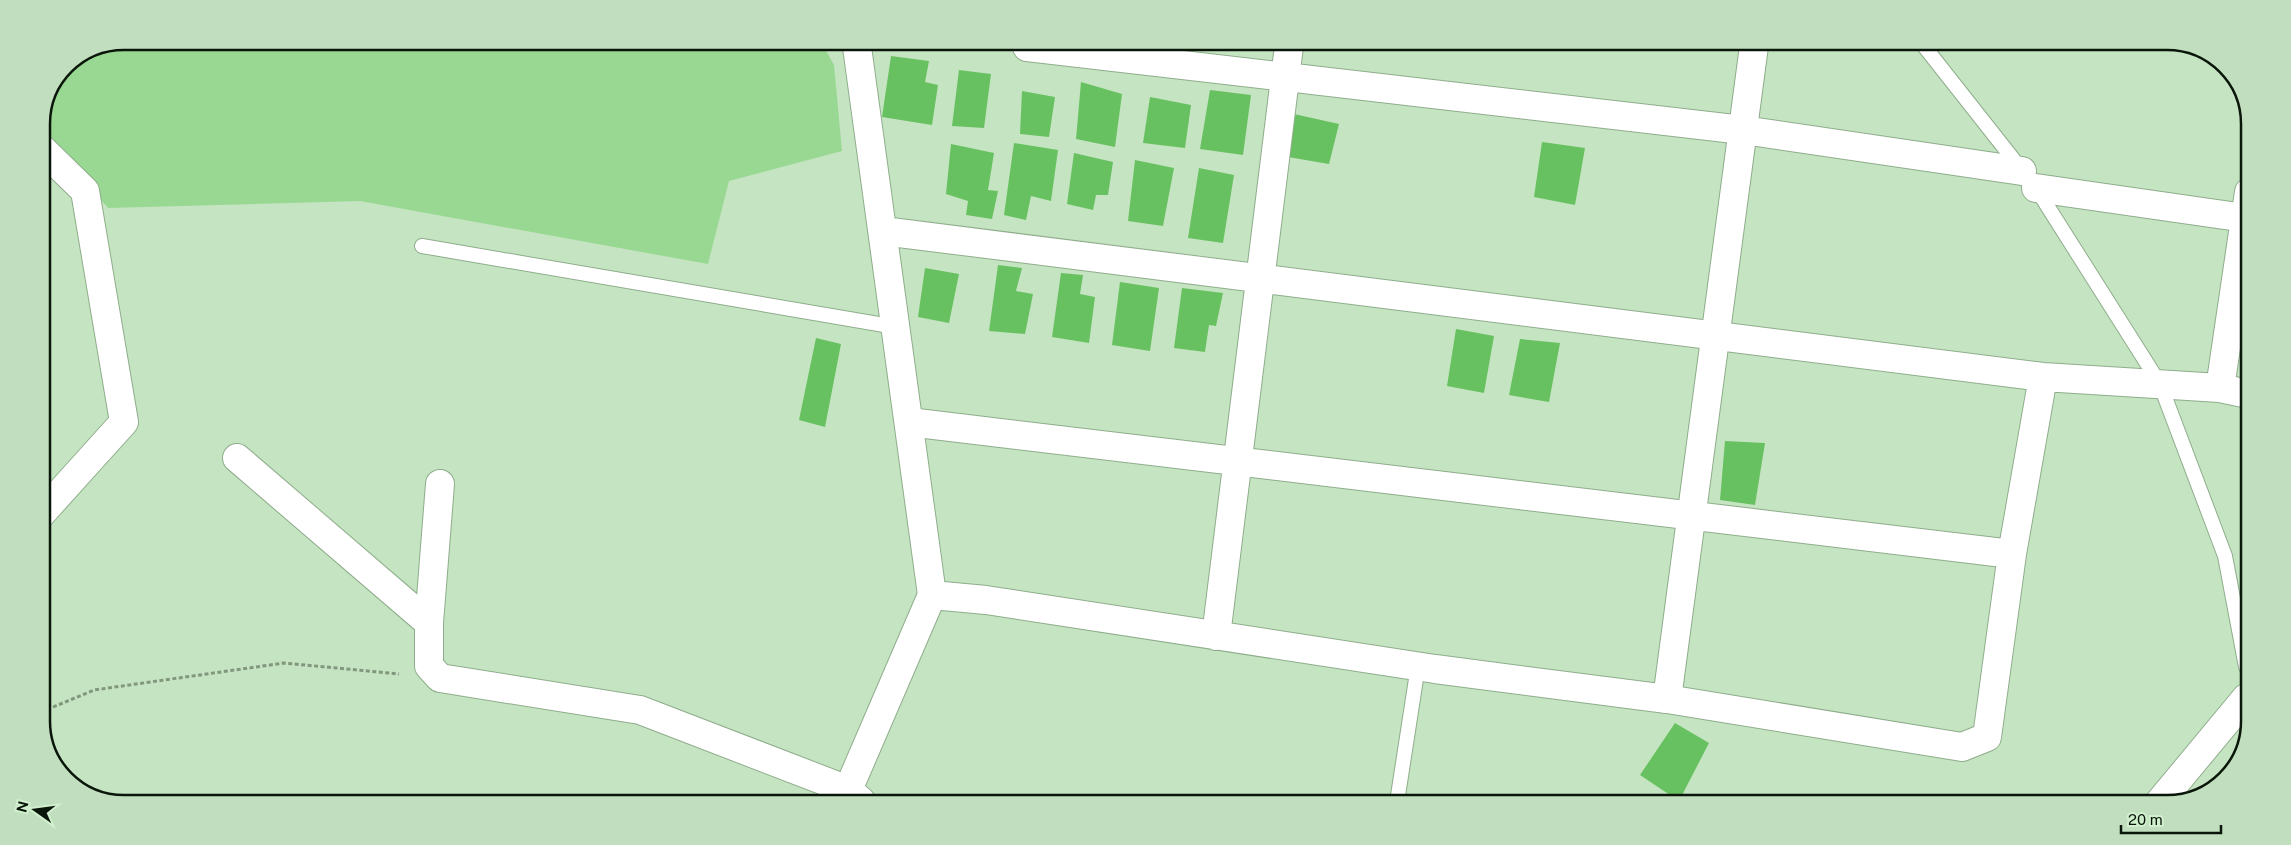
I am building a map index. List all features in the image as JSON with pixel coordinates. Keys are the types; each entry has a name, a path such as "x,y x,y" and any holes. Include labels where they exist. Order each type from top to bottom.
{"street":[{"path":"440,484 429,623 429,666 440,678 640,710 855,795 932,595 884,231 857,50"},
{"path":"1054,50 1743,130 2029,179 2241,204"},
{"path":"1216,636 1289,50"},
{"path":"1667,699 1753,50"},
{"path":"50,157 85,191 124,422 50,505"},
{"path":"884,231 2043,377 2220,388 2241,392"},
{"path":"2220,388 2241,287"},
{"path":"932,595 986,600 1418,666 1667,699 1962,746 1987,737 2012,554 2043,377"},
{"path":"908,422 2012,554"},
{"path":"237,458 429,623"},
{"path":"2165,795 2241,704"}],"lane":[{"path":"1927,50 2029,179 2160,384 2225,556 2241,641"},
{"path":"422,246 896,327"},
{"path":"1398,795 1418,666"}],"path":[{"path":"50,709 94,690 284,663 440,678"}],"green space":[{"path":"826,50 834,65 842,151 729,181 708,264 360,201 108,208 50,141 50,124 51,110 56,96 72,72 83,63 110,51"}],"building":[{"path":"891,56 929,61 925,82 938,85 932,125 882,117"},
{"path":"959,70 991,74 984,128 952,126"},
{"path":"1081,82 1122,94 1115,147 1076,139"},
{"path":"1210,90 1251,95 1243,155 1200,149"},
{"path":"1022,91 1055,97 1049,137 1020,134"},
{"path":"1150,97 1191,105 1185,148 1143,143"},
{"path":"1294,114 1339,124 1329,164 1288,157"},
{"path":"1542,142 1585,148 1575,205 1534,197"},
{"path":"1014,143 1058,150 1051,201 1031,196 1026,220 1004,215"},
{"path":"951,144 994,153 988,190 998,191 992,219 966,215 968,201 946,194"},
{"path":"1074,153 1113,162 1108,195 1096,195 1093,210 1067,204"},
{"path":"1135,160 1174,168 1163,226 1128,221"},
{"path":"1199,168 1234,175 1223,243 1188,238"},
{"path":"998,265 1022,268 1016,291 1033,294 1025,334 989,331"},
{"path":"925,268 959,274 949,323 918,317"},
{"path":"1061,273 1083,275 1080,294 1095,297 1089,343 1052,337"},
{"path":"1120,282 1159,288 1150,351 1112,345"},
{"path":"1182,288 1223,293 1216,326 1209,325 1205,352 1174,348"},
{"path":"1456,329 1494,336 1484,393 1447,386"},
{"path":"816,338 841,344 825,427 799,420"},
{"path":"1520,339 1560,343 1549,402 1509,395"},
{"path":"1725,441 1765,443 1755,505 1720,500"},
{"path":"1675,723 1709,743 1682,795 1670,795 1640,775"}]}
